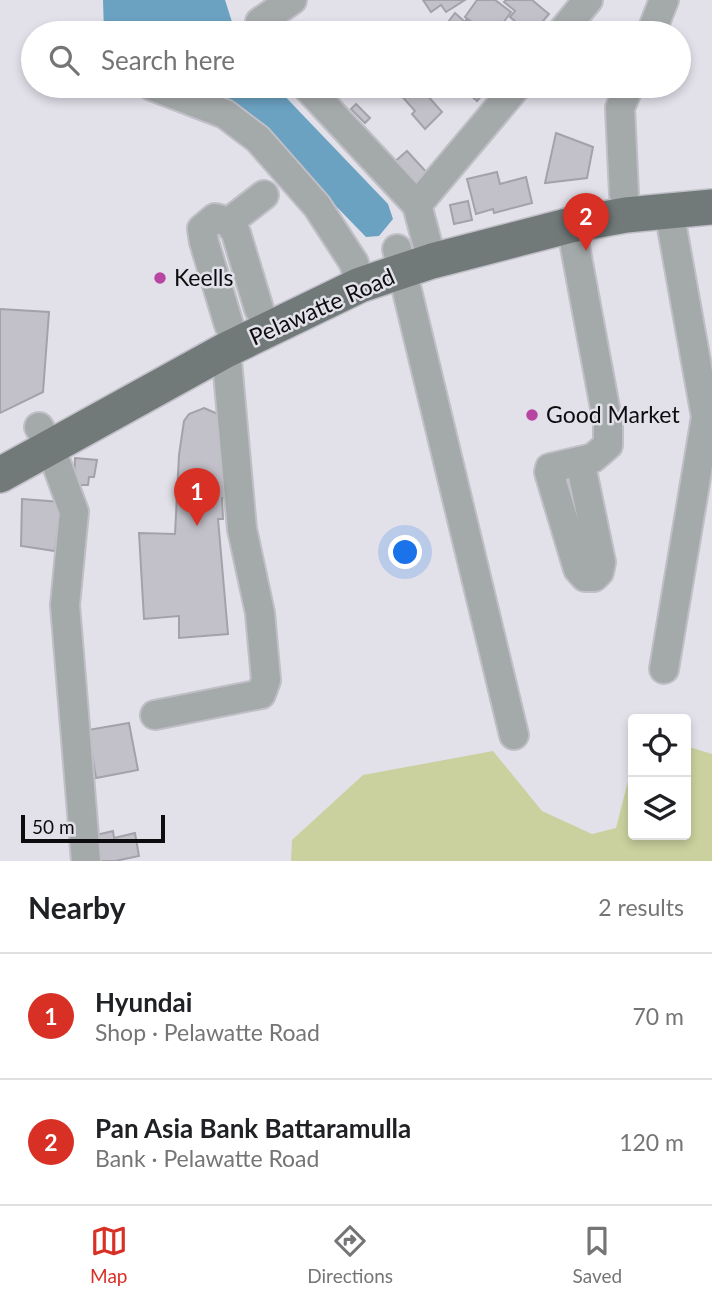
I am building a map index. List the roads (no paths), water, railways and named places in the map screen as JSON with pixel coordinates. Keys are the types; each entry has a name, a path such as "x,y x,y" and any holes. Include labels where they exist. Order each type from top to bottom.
{"main road":[{"name":"Pelawatte Road","path":"227,337 259,309 544,208 624,194 712,186"},
{"name":"Pelawatte Road","path":"414,255 571,225 712,207"},
{"name":"Pelawatte Road","path":"0,475 44,437 227,337 357,274"},
{"name":"Pelawatte Road","path":"0,450 44,437"}],"street":[{"path":"260,18 292,0"},
{"path":"571,21 589,0"},
{"path":"656,21 664,0"},
{"path":"183,98 225,114 258,139 317,206 357,274"},
{"path":"317,98 417,205"},
{"path":"507,98 417,205 414,255 514,735"},
{"path":"624,98 620,108 624,194"},
{"path":"229,222 264,195"},
{"path":"664,669 706,417 668,211"},
{"path":"155,715 261,694 266,680 260,613 242,529 227,337 202,229 215,218 229,222 236,233 259,309"},
{"path":"571,225 608,424 608,445 593,458 580,461"},
{"path":"44,437 74,512 65,605 86,861"}],"water":[{"path":"103,0 225,0 232,21 104,21"},
{"path":"205,98 286,98 388,204 393,219 379,236 366,237 262,130"}],"place":[{"name":"Pan Asia Bank Battaramulla","path":"586,251"},
{"name":"Keells","path":"160,278"},
{"name":"Good Market","path":"532,415"},
{"name":"Hyundai","path":"197,526"}]}
